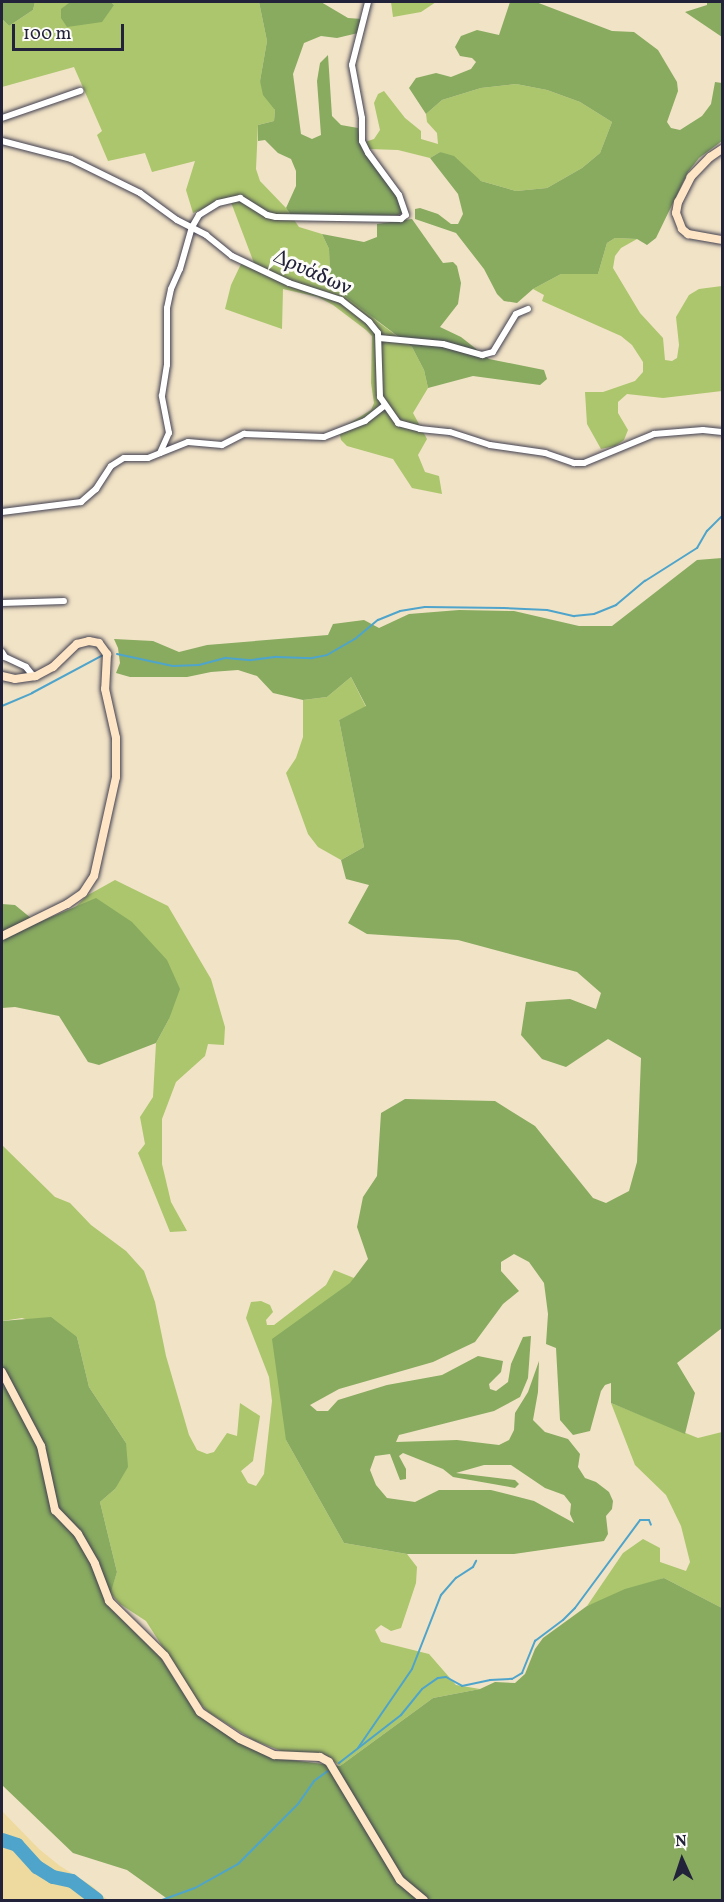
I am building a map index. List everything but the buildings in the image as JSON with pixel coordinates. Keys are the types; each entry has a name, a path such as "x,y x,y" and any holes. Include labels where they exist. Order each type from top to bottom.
{"street":[{"path":"160,453 169,433 162,396 171,289 180,269 192,227 206,210 236,198 243,198 264,213 276,217 405,217 406,207 368,153 363,141 362,118 352,65 368,2"},
{"path":"2,118 80,91"},
{"name":"Δρυάδων","path":"2,141 71,159 140,193 242,261 289,283 341,300 375,328 379,339"},
{"path":"723,149 710,157 692,177 678,202 676,213 682,229 688,234 723,240"},
{"path":"528,309 516,314 493,352 482,355 443,344 379,339 378,387 384,405 393,418 402,424 450,432 490,445 545,453 574,463 584,463 654,434 702,430 723,432"},
{"path":"2,512 81,502 96,489 117,460 148,458 188,442 222,445 244,434 324,437 365,421 384,405"},
{"path":"2,603 64,601"},
{"path":"2,676 15,679 34,677 53,667 79,643 93,641 104,647 107,658 105,689 116,738 116,777 94,876 82,893 67,904 2,936"},
{"path":"2,652 5,657 26,667 34,677"},
{"path":"2,1372 41,1446 55,1510 78,1534 95,1564 109,1601 165,1656 200,1712 240,1739 274,1755 320,1757 329,1762 400,1880 424,1900"}],"green space":[{"path":"2,2 35,2 33,10 9,26 2,19"},
{"path":"35,2 70,2 61,10 114,5 111,2 259,2 267,41 260,81 275,110 274,121 258,125 256,169 260,181 286,208 299,227 322,234 329,249 330,278 378,322 412,347 424,370 428,388 413,413 427,439 418,455 425,472 439,476 442,494 412,488 393,459 347,446 341,440 340,435 345,426 371,410 374,403 371,383 372,336 366,330 333,305 318,297 283,289 282,329 225,309 231,285 241,264 254,263 229,197 193,213 186,190 195,161 152,172 145,153 108,161 97,135 102,131 74,67 2,87 2,19 9,26 33,10"},
{"path":"70,2 111,2 114,5 102,22 67,27 61,18 61,9"},
{"path":"259,2 321,2 348,18 362,19 358,33 337,38 321,36 304,43 293,74 301,134 312,139 321,135 317,81 320,63 328,55 332,116 341,125 358,128 360,143 396,196 403,212 398,215 293,218 286,208 296,186 296,171 291,159 278,153 265,140 258,141 258,125 274,121 275,110 263,95 260,81 267,41"},
{"path":"391,2 436,2 421,12 393,17"},
{"path":"510,2 536,2 612,31 634,32 658,50 677,82 678,91 667,122 671,128 680,130 702,116 711,104 715,82 722,83 722,141 699,158 688,172 656,238 647,245 637,239 615,238 607,243 598,274 561,274 533,289 517,303 504,301 497,294 484,269 456,233 415,219 415,209 420,208 438,214 451,224 458,224 463,214 458,194 430,158 440,152 454,156 481,181 516,191 547,188 582,168 600,153 612,122 580,102 547,90 516,84 481,88 442,100 426,114 409,88 416,78 436,73 451,77 471,69 476,62 472,58 460,56 455,47 461,36 477,30 499,35"},
{"path":"707,2 722,2 722,37 685,12 707,5"},
{"path":"516,84 547,90 580,102 612,122 600,153 582,168 547,188 516,191 481,181 440,152 430,158 398,150 369,149 365,142 374,139 380,130 374,103 378,94 384,91 405,118 421,131 421,139 438,144 437,133 427,122 426,114 442,100 481,88"},
{"path":"412,219 443,263 453,262 457,266 461,283 458,304 440,327 461,337 489,359 544,370 547,379 540,385 473,376 428,388 424,370 412,347 346,297 330,278 329,249 322,234 364,242 377,237 377,224"},
{"path":"615,238 637,239 621,248 615,256 613,268 640,313 663,338 665,360 672,361 677,358 679,345 676,317 689,295 699,289 722,286 722,391 663,398 627,394 618,402 618,413 628,430 624,440 615,446 601,449 587,424 585,392 603,392 635,381 643,372 643,362 632,345 621,336 542,301 544,295 533,289 561,274 598,274 607,243"},
{"path":"722,558 722,1328 677,1363 695,1393 685,1434 611,1403 611,1383 605,1385 601,1391 590,1431 573,1435 560,1420 556,1348 546,1344 548,1314 544,1283 529,1262 514,1254 501,1262 501,1271 519,1291 503,1304 475,1342 433,1362 339,1389 310,1405 317,1411 328,1411 338,1400 387,1385 442,1375 478,1356 503,1361 501,1372 489,1384 490,1389 496,1391 508,1382 511,1364 523,1337 531,1336 528,1378 520,1397 494,1411 399,1435 396,1442 457,1440 499,1445 509,1440 514,1430 515,1413 528,1392 539,1361 538,1392 533,1420 545,1432 568,1439 580,1454 578,1467 585,1478 596,1482 609,1492 613,1501 612,1509 606,1516 608,1534 604,1541 514,1554 407,1554 344,1543 286,1440 272,1339 350,1283 368,1259 357,1227 363,1197 377,1176 381,1113 405,1099 495,1101 535,1126 593,1198 606,1203 629,1191 637,1162 641,1058 608,1039 566,1067 542,1059 521,1035 526,1002 570,999 596,1009 601,993 577,972 458,940 367,934 348,923 369,885 346,879 341,860 364,847 339,720 366,706 351,677 327,697 303,700 273,693 257,676 238,670 187,677 130,677 116,673 120,663 114,639 153,641 179,652 207,645 328,635 333,624 364,620 379,628 409,614 459,610 514,611 579,626 612,626 697,560","holes":["403,1453 443,1469 453,1477 515,1488 519,1484 515,1480 456,1473 484,1465 511,1465 545,1488 564,1495 571,1504 570,1514 574,1523 534,1501 491,1490 439,1490 415,1502 387,1498 376,1485 370,1470 375,1456 390,1454 400,1480 406,1479 406,1469 399,1456"]},
{"path":"351,677 366,707 339,720 364,847 341,860 318,847 308,834 286,773 296,758 303,737 303,700 327,697"},
{"path":"115,880 168,906 211,979 225,1027 224,1045 208,1044 205,1056 176,1082 162,1119 162,1164 171,1202 187,1231 170,1232 138,1153 145,1144 140,1117 153,1097 156,1043 169,1019 73,909 88,895"},
{"path":"96,898 132,922 167,960 180,989 169,1019 156,1043 99,1065 88,1062 59,1016 15,1007 2,1008 2,904 15,905 37,923"},
{"path":"2,1145 55,1197 70,1203 91,1225 126,1251 144,1271 155,1302 166,1356 189,1435 197,1450 207,1454 214,1452 227,1433 237,1436 240,1403 260,1416 253,1461 241,1471 248,1483 256,1486 264,1474 272,1401 269,1377 246,1318 251,1302 261,1301 270,1305 273,1312 266,1320 267,1325 274,1325 326,1285 334,1270 354,1278 286,1440 344,1543 407,1554 417,1567 416,1583 401,1628 391,1631 381,1625 375,1630 381,1642 429,1654 456,1685 480,1689 433,1698 340,1766 327,1756 284,1752 253,1740 208,1712 196,1699 146,1621 120,1604 110,1593 117,1572 100,1502 115,1489 126,1443 89,1387 77,1337 22,1318 2,1321"},
{"path":"51,1317 77,1337 89,1387 126,1443 128,1467 115,1489 100,1502 117,1572 107,1605 161,1658 196,1713 224,1733 274,1758 340,1766 433,1698 480,1689 495,1682 515,1683 525,1674 535,1649 543,1638 587,1606 625,1589 664,1578 722,1608 722,1900 169,1900 127,1870 73,1853 2,1785 2,1321"},
{"path":"611,1403 698,1438 722,1432 722,1608 664,1578 587,1606 623,1553 643,1539 660,1548 660,1562 686,1571 690,1562 681,1526 666,1495 635,1465"}],"sand":[{"path":"2,1811 39,1849 108,1900 2,1900"}],"waterway":[{"path":"117,654 173,666 199,665 226,658 251,660 277,657 312,658 327,655 355,639 378,620 400,611 425,607 547,610 574,616 594,614 616,605 645,581 697,548 707,531 722,516"},
{"path":"2,706 32,693 105,654"},
{"path":"339,1763 401,1715 422,1689 438,1678 446,1677 462,1686 490,1680 512,1679 522,1673 535,1641 575,1608 640,1520 649,1520 651,1525"},
{"path":"358,1748 412,1669 441,1595 456,1578 473,1567 476,1561"},
{"path":"162,1900 195,1888 238,1864 298,1804 314,1781 328,1771"},
{"path":"2,1840 17,1845 37,1867 53,1877 72,1881 97,1900"}]}
